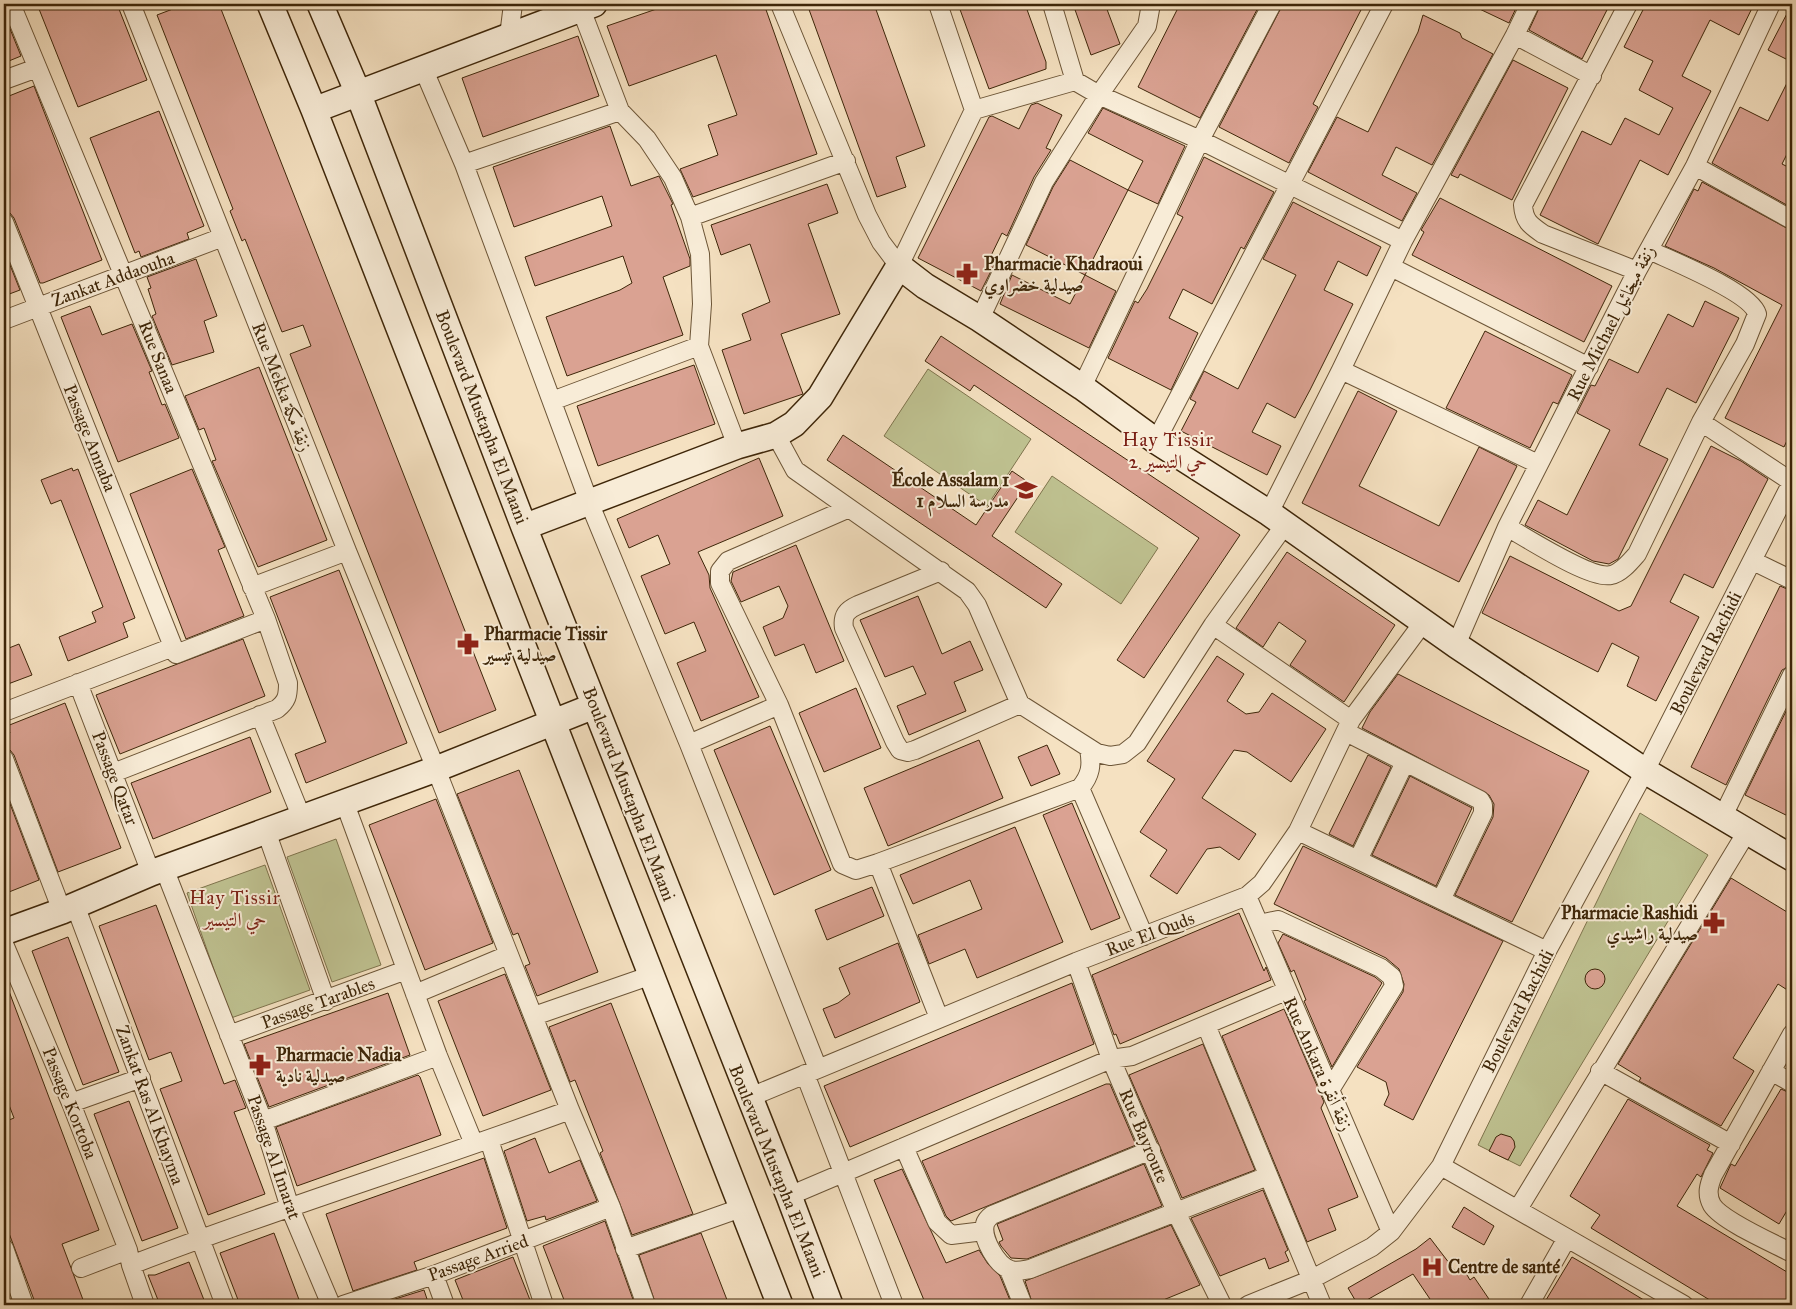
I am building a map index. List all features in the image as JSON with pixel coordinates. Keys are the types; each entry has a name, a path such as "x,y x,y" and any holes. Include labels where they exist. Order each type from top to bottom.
{"street":[{"name":"Rue Sanaa","path":"11,4 266,619 288,683 288,695 285,702 277,709 260,715"},
{"name":"Rue Mekka زنقة مكة","path":"131,4 347,551 436,769 508,955 611,1207 646,1305"},
{"path":"270,4 314,110 552,724 652,974 740,1208 780,1305"},
{"name":"Boulevard Mustapha El Maani","path":"320,4 358,93 524,527 748,1098 789,1196 830,1305"},
{"path":"509,36 513,4"},
{"path":"780,4 878,235 899,266 925,286 980,319 1082,387 1156,441 1276,519 1424,620 1456,645 1645,771 1748,830 1792,858"},
{"path":"524,527 737,446 776,435 794,424 820,397 899,266 974,110 938,4"},
{"path":"1052,4 1075,81 1099,95 1200,140 1403,241"},
{"path":"980,319 1044,182 1099,95 1147,26 1150,4"},
{"path":"1082,387 1200,140 1272,4"},
{"path":"1156,441 1384,4"},
{"path":"776,435 795,470 847,509 941,571 967,591 977,605 1020,704 1089,749 1110,756 1123,754 1137,743 1213,625 1276,519 1341,370 1403,241 1530,4"},
{"path":"1628,4 1524,205 1524,217 1530,225 1543,234 1636,271"},
{"name":"Rue Michael زنقة ميخائيل","path":"1456,645 1507,527 1538,464 1636,271 1695,166 1772,4"},
{"path":"314,110 588,6 620,111 647,139 673,178 690,216 700,254 702,304 699,346 737,446"},
{"path":"1515,35 1592,76"},
{"path":"4,80 37,68"},
{"path":"423,68 464,164 588,502 689,744 811,1072 843,1173 894,1305"},
{"path":"974,110 1075,81"},
{"path":"464,164 620,111"},
{"path":"690,216 846,161"},
{"path":"1695,166 1792,220"},
{"name":"Passage Annaba","path":"4,222 174,651"},
{"name":"Zankat Addaouha","path":"4,320 223,238"},
{"path":"1507,527 1590,573 1612,576 1628,564 1637,554 1701,422 1748,337 1757,314 1755,307 1729,288 1649,250"},
{"path":"1391,267 1588,367"},
{"path":"552,401 699,346"},
{"path":"1341,370 1538,464"},
{"path":"1701,422 1792,482"},
{"name":"Boulevard Rachidi","path":"1248,1305 1310,1280 1372,1247 1391,1232 1441,1166 1547,951 1645,771 1792,482"},
{"path":"847,509 736,557 728,561 720,571 720,582 778,705 842,864 856,870 878,863 1080,788 1088,778 1092,762 1089,749"},
{"path":"252,587 347,551"},
{"path":"1753,561 1792,580"},
{"path":"941,571 858,605 848,610 843,619 844,628 895,742 900,750 908,752 915,750 1020,704"},
{"path":"4,712 78,683 266,619"},
{"name":"Rue El Quds","path":"748,1098 1076,962 1247,896 1262,883 1298,831 1349,726 1424,620"},
{"path":"1213,625 1349,726 1405,762 1480,800 1483,805 1483,813 1441,900"},
{"path":"1722,816 1792,678"},
{"name":"Passage Qatar","path":"78,683 113,773 158,870"},
{"path":"689,744 778,705"},
{"path":"4,932 69,908 158,870 266,831 301,816 436,769 594,706"},
{"path":"113,773 260,715 301,816"},
{"name":"Zankat Ras Al Khayma","path":"4,759 141,1078 225,1305"},
{"path":"1358,860 1405,762"},
{"path":"1080,788 1144,936"},
{"path":"344,801 438,1056 481,1142 522,1242 544,1305"},
{"path":"1518,1209 1748,830"},
{"path":"266,831 326,1001"},
{"path":"1298,831 1547,951"},
{"path":"878,863 939,1018"},
{"name":"Passage Al Imarat","path":"158,870 229,1035 263,1121 290,1208 331,1305"},
{"name":"Rue Ankara زنقة أنقرة","path":"1247,896 1286,991 1391,1232"},
{"path":"1259,924 1278,920 1381,968 1392,977 1394,986 1330,1090"},
{"name":"Passage Kortoba","path":"4,944 71,1103 145,1305"},
{"path":"415,994 508,955"},
{"name":"Rue Bayroute","path":"1076,962 1111,1059 1152,1150 1176,1212 1222,1305"},
{"name":"Passage Tarables","path":"229,1035 326,1001 406,970"},
{"path":"534,1016 652,974"},
{"path":"789,1196 1111,1059 1132,1056 1286,991"},
{"path":"1206,1025 1310,1280 1322,1305"},
{"path":"1792,1034 1708,1187 1711,1203 1725,1217 1792,1253"},
{"path":"263,1121 438,1056"},
{"path":"1600,1071 1731,1144"},
{"path":"1771,1071 1792,1083"},
{"path":"71,1103 141,1078"},
{"path":"81,1268 129,1258 200,1238 570,1110"},
{"path":"904,1147 936,1222 952,1235 984,1231"},
{"path":"1152,1150 992,1215 986,1220 984,1231 1000,1264 1009,1270 1017,1272 1030,1269 1268,1176"},
{"path":"1441,1166 1684,1305"},
{"name":"Passage Arried","path":"343,1305 434,1275 611,1207"},
{"path":"625,1249 740,1208"},
{"path":"1530,1305 1567,1238"},
{"path":"4,1248 24,1305"},
{"path":"1009,1270 1023,1305"},
{"path":"434,1275 445,1305"}],"green space":[{"path":"928,369 1031,439 987,506 884,436"},
{"path":"1052,476 1158,548 1121,604 1015,532"},
{"path":"1640,813 1708,855 1520,1166 1478,1145"},
{"path":"336,839 381,965 332,982 287,857"},
{"path":"265,865 310,990 231,1018 187,893"}],"building":[{"path":"37,4 117,4 147,80 78,107"},
{"path":"186,4 219,4 496,710 439,733 290,354 311,346 303,325 282,332 245,239 242,241 230,211 233,209 157,15"},
{"path":"671,4 764,4 817,154 693,197 680,169 718,155 708,125 737,115 716,55 629,86 607,26"},
{"path":"807,4 874,4 925,146 896,157 906,187 877,197"},
{"path":"958,4 1025,4 1046,62 1046,69 989,89"},
{"path":"1073,4 1105,4 1120,44 1091,55"},
{"path":"1180,4 1260,4 1200,118 1138,87"},
{"path":"1283,4 1364,4 1313,104 1318,107 1289,163 1219,127"},
{"path":"1469,4 1518,4 1509,23"},
{"path":"1541,4 1610,4 1582,59 1529,30"},
{"path":"1646,4 1754,4 1739,35 1710,20 1682,76 1711,91 1668,175 1640,160 1598,244 1540,215 1582,131 1611,145 1625,118 1659,135 1673,108 1639,90 1653,61 1624,47"},
{"path":"1792,4 1792,62 1768,50"},
{"path":"4,14 21,56 4,63"},
{"path":"1423,15 1460,33 1462,38 1493,54 1432,165 1396,147 1382,175 1417,193 1402,221 1308,172 1337,117 1368,132 1418,32"},
{"path":"578,36 599,96 483,137 462,78"},
{"path":"1513,60 1568,88 1512,200 1460,174 1458,178 1451,175"},
{"path":"1792,73 1792,144 1782,164 1792,169 1792,208 1712,163 1740,107 1768,121"},
{"path":"34,86 102,260 43,283 40,283 14,218 10,213 4,212 4,98"},
{"path":"1037,103 1062,115 1046,148 1051,150 1034,177 1007,236 1002,233 988,262 994,265 981,291 918,258 989,117 992,116 1019,129 1031,105"},
{"path":"1103,108 1185,146 1158,204 1128,190 1143,161 1088,133"},
{"path":"159,111 204,226 187,233 189,239 141,257 139,251 135,253 90,138"},
{"path":"610,126 631,186 659,176 673,204 671,205 690,259 690,266 663,277 683,335 567,376 546,317 620,290 632,283 623,256 535,286 525,257 612,226 602,196 514,227 493,167"},
{"path":"1204,157 1274,192 1244,249 1241,247 1212,304 1183,289 1169,318 1198,333 1171,390 1108,358 1135,301 1138,303 1147,289 1183,217 1177,214"},
{"path":"1070,160 1128,190 1085,275 1026,245 1053,187"},
{"path":"1702,182 1792,231 1792,430 1784,447 1725,418 1782,305 1714,268 1665,246 1694,189 1698,191"},
{"path":"827,184 838,213 808,224 840,314 781,334 803,394 744,414 722,350 751,340 742,314 770,302 750,244 721,255 711,225"},
{"path":"1440,198 1612,286 1584,342 1412,255 1424,232 1421,230"},
{"path":"1293,202 1381,247 1367,276 1338,261 1324,290 1353,304 1295,418 1267,403 1252,432 1281,446 1267,475 1181,431 1196,402 1190,399 1204,371 1238,389 1296,275 1263,259"},
{"path":"4,250 20,290 4,296"},
{"path":"196,259 217,316 204,321 214,352 172,365 152,316 156,314 148,289 151,288 147,277"},
{"path":"1012,275 1070,304 1085,275 1116,291 1089,348 1000,304"},
{"path":"1705,301 1739,318 1696,403 1667,388 1639,445 1668,459 1618,559 1609,564 1593,561 1525,525 1538,500 1567,515 1610,430 1577,413 1591,385 1595,386 1609,359 1638,373 1668,314 1693,327"},
{"path":"90,306 102,335 132,324 152,371 149,372 162,405 165,404 179,438 118,462 61,317"},
{"path":"1485,331 1572,375 1558,404 1553,402 1530,448 1446,408"},
{"path":"941,336 1240,535 1144,678 1117,660 1199,538 974,385 970,391 925,361"},
{"path":"694,365 715,424 598,466 577,406"},
{"path":"259,367 327,540 258,567 212,461 216,460 204,428 199,430 185,396"},
{"path":"1358,391 1397,411 1359,486 1439,526 1479,447 1517,466 1459,582 1302,503"},
{"path":"843,435 976,525 1012,471 1028,482 992,536 1062,584 1046,608 827,460"},
{"path":"1711,446 1741,461 1768,479 1713,588 1684,574 1670,602 1699,617 1656,701 1627,686 1639,657 1612,643 1598,672 1482,613 1510,556 1619,611 1631,606"},
{"path":"759,458 783,516 698,552 709,575 710,588 759,697 701,721 677,663 706,651 694,622 665,634 641,576 670,564 658,535 629,548 617,519"},
{"path":"72,468 73,471 78,469 135,618 123,623 128,637 68,661 59,637 96,622 92,612 103,607 61,500 51,504 41,480"},
{"path":"192,469 225,547 218,550 244,616 186,639 130,494"},
{"path":"796,545 844,661 816,673 804,644 775,656 763,627 783,618 788,606 779,586 741,602 731,581 733,572"},
{"path":"1287,552 1395,625 1344,702 1290,665 1306,641 1279,622 1263,647 1236,628"},
{"path":"339,570 407,743 306,783 295,754 326,742 270,597"},
{"path":"1780,586 1792,591 1792,665 1782,670 1726,785 1691,767"},
{"path":"918,596 942,654 970,641 983,670 954,682 966,711 909,735 897,706 926,694 913,666 885,677 860,620"},
{"path":"243,639 265,696 120,754 96,695"},
{"path":"19,644 32,675 8,684 4,673 4,650"},
{"path":"1217,656 1244,674 1227,701 1246,714 1259,712 1272,693 1326,729 1291,782 1247,752 1234,750 1202,798 1256,834 1239,860 1220,847 1207,849 1177,894 1150,876 1167,850 1140,832 1175,779 1147,761"},
{"path":"1398,674 1589,771 1512,922 1455,895 1493,817 1494,804 1489,795 1362,728 1370,712"},
{"path":"856,688 881,748 824,772 799,713"},
{"path":"1792,699 1792,818 1745,795"},
{"path":"65,703 121,848 58,872 14,755 10,750 4,749 4,734 10,733 7,726"},
{"path":"770,726 831,870 774,895 714,750"},
{"path":"250,737 271,792 153,839 131,783"},
{"path":"979,740 1003,798 888,846 864,788"},
{"path":"1047,745 1060,774 1031,786 1018,757"},
{"path":"1368,755 1391,767 1353,846 1329,834"},
{"path":"519,770 598,972 537,996 525,966 530,964 518,933 513,935 457,794"},
{"path":"1410,776 1472,808 1436,886 1372,855"},
{"path":"4,788 39,880 4,894"},
{"path":"436,799 493,943 425,970 369,825"},
{"path":"1072,803 1120,918 1091,930 1043,815"},
{"path":"1015,827 1063,942 977,978 965,949 929,964 918,935 982,909 970,880 913,904 900,875"},
{"path":"1303,846 1503,941 1413,1120 1384,1105 1389,1094 1386,1082 1357,1067 1403,992 1404,984 1399,969 1386,958 1274,904"},
{"path":"1731,878 1792,915 1792,993 1778,984 1733,1058 1754,1071 1721,1126 1639,1081 1641,1078 1618,1064"},
{"path":"872,887 884,916 827,940 815,910"},
{"path":"156,905 224,1084 235,1080 246,1108 234,1112 265,1194 208,1215 160,1089 182,1081 171,1052 149,1060 99,926"},
{"path":"1239,913 1264,971 1266,967 1271,980 1120,1044 1116,1034 1114,1035 1092,975"},
{"path":"1283,934 1375,977 1382,983 1332,1067 1304,1001 1306,1000 1294,970 1291,972 1278,943"},
{"path":"68,937 119,1072 83,1085 32,951"},
{"path":"898,943 920,1002 835,1038 823,1009 838,1003 850,994 839,968"},
{"path":"1591,969 1599,969 1605,975 1605,983 1599,989 1591,989 1585,983 1585,975"},
{"path":"505,974 551,1090 483,1116 438,1001"},
{"path":"4,978 99,1230 62,1244 85,1305 36,1305 4,1220 4,1122 14,1118 4,1092"},
{"path":"1072,983 1094,1044 850,1147 824,1086"},
{"path":"388,993 410,1055 269,1107 244,1044"},
{"path":"611,1003 693,1214 632,1235 600,1153 603,1151 575,1080 570,1082 549,1027"},
{"path":"1284,1009 1324,1102 1321,1108 1358,1197 1328,1209 1336,1230 1307,1242 1222,1036"},
{"path":"1203,1044 1255,1170 1182,1198 1129,1075"},
{"path":"418,1075 441,1135 297,1186 276,1127"},
{"path":"1106,1084 1110,1084 1136,1145 951,1221 946,1216 922,1161"},
{"path":"1781,1089 1792,1094 1792,1202 1779,1224 1720,1188 1731,1164 1735,1166"},
{"path":"1628,1099 1710,1145 1707,1150 1713,1153 1701,1177 1697,1174 1677,1206 1792,1275 1792,1305 1718,1305 1591,1228 1600,1215 1570,1196"},
{"path":"129,1101 178,1228 142,1241 94,1114"},
{"path":"1501,1134 1511,1137 1514,1141 1515,1147 1508,1160 1489,1151 1496,1137"},
{"path":"535,1138 549,1173 580,1160 597,1201 546,1220 545,1216 527,1221 504,1151"},
{"path":"484,1158 507,1228 414,1262 417,1270 353,1291 326,1214"},
{"path":"1144,1164 1162,1206 1027,1259 1011,1258 1001,1246 999,1242 1003,1240 997,1224"},
{"path":"902,1169 946,1263 979,1250 988,1264 1000,1276 1012,1305 926,1305 874,1180"},
{"path":"1263,1190 1288,1250 1285,1252 1289,1261 1269,1269 1265,1258 1220,1276 1191,1218"},
{"path":"1464,1207 1494,1226 1484,1245 1452,1227"},
{"path":"605,1221 635,1305 566,1305 543,1246"},
{"path":"1171,1225 1200,1285 1151,1305 1033,1305 1025,1281"},
{"path":"274,1233 301,1305 240,1305 220,1253"},
{"path":"701,1233 729,1305 656,1305 639,1255"},
{"name":"Centre de santé","path":"1430,1238 1456,1272 1463,1268 1470,1280 1474,1277 1493,1305 1434,1305 1413,1274 1358,1305 1348,1288 1416,1249"},
{"path":"513,1257 532,1305 465,1305 455,1280"},
{"path":"1572,1257 1591,1268 1652,1305 1543,1305"},
{"path":"189,1262 206,1305 160,1305 148,1275 155,1275"},
{"path":"424,1290 429,1305 376,1305"}],"place":[{"name":"Pharmacie Khadraoui صيدلية خضراوي","path":"967,274"},
{"name":"École Assalam 1 مدرسة السلام 1","path":"1026,490"},
{"name":"Pharmacie Tissir صيدلية تيسير","path":"468,644"},
{"name":"Pharmacie Rashidi صيدلية راشيدي","path":"1714,923"},
{"name":"Pharmacie Nadia صيدلية نادية","path":"260,1065"},
{"name":"Centre de santé","path":"1432,1267"}],"district":[{"name":"Hay Tissir 2 حي التيسير","path":"1168,450"},
{"name":"Hay Tissir حي التيسير","path":"235,908"}]}
